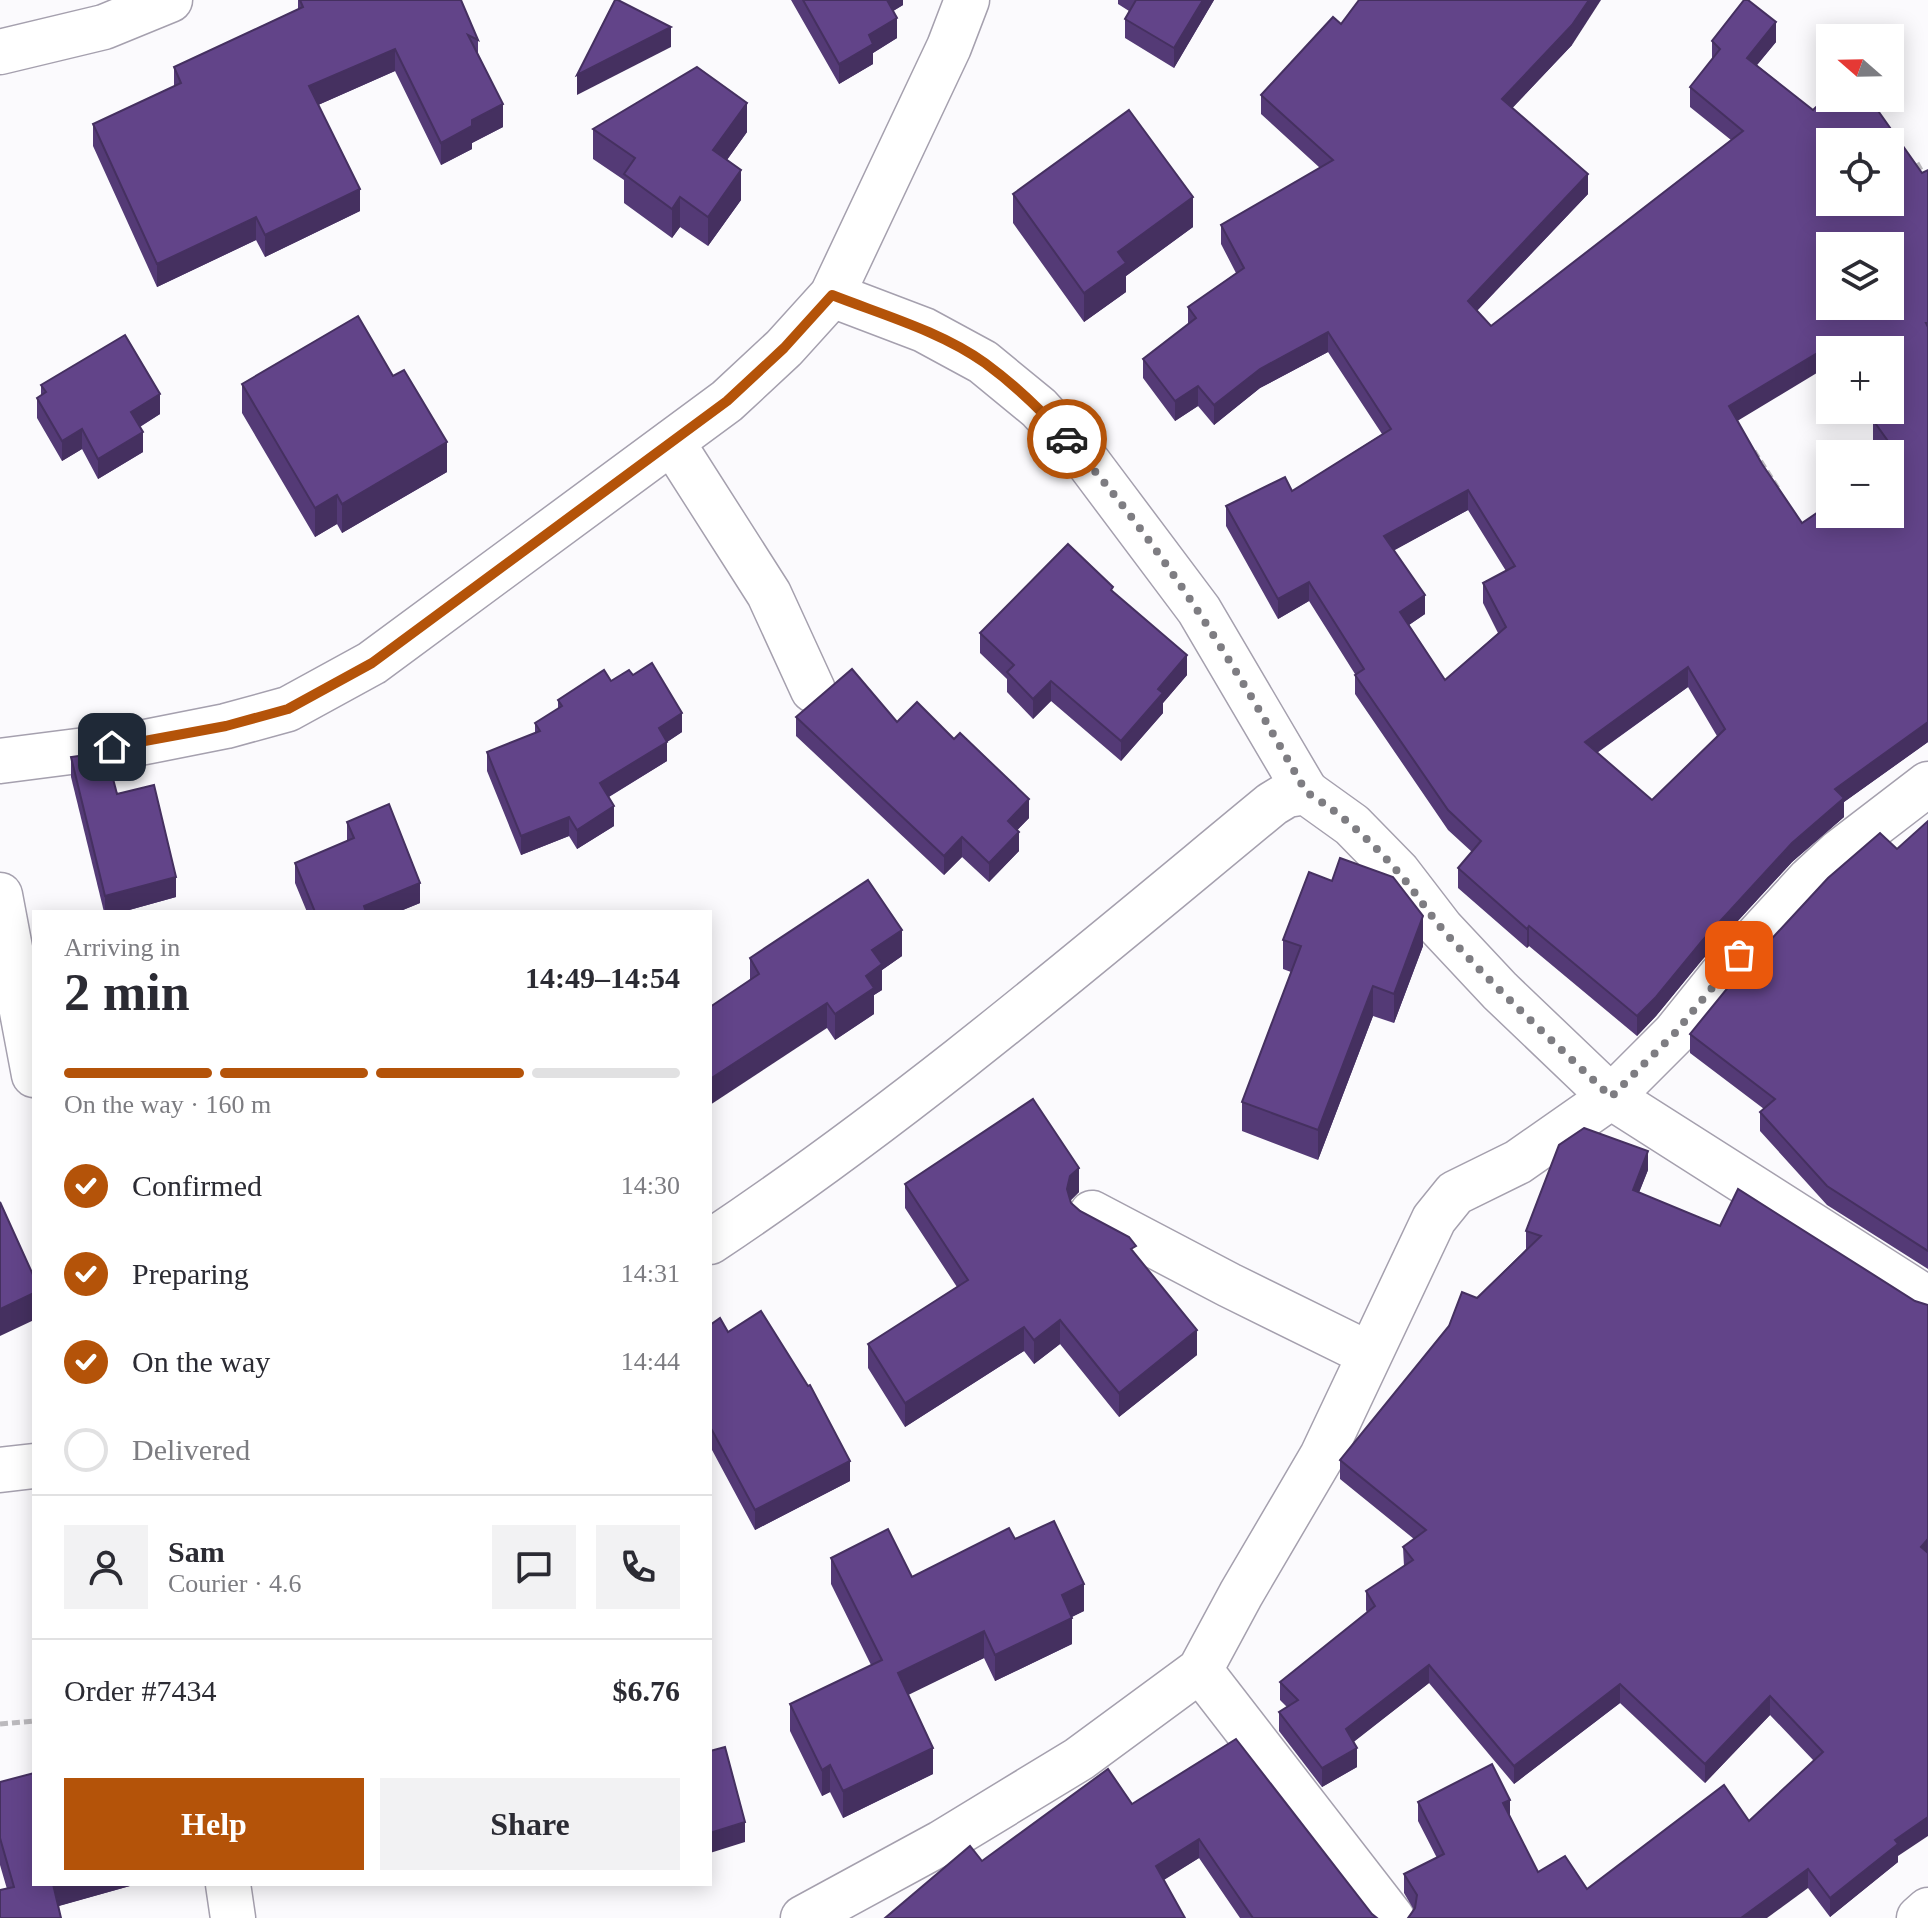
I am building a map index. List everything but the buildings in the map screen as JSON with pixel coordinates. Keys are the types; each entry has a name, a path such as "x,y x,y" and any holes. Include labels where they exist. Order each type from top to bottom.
{"street":[{"path":"0,52 104,27 170,0"},
{"path":"0,761 140,743 226,726 288,709 372,663 727,401 784,348 832,295 949,47 967,0"},
{"path":"832,295 924,330 983,362 1039,408 1088,462 1199,610 1306,792 1352,825 1398,872 1441,928 1500,991 1611,1097 1928,1299"},
{"path":"672,442 769,594 813,690"},
{"path":"803,1918 941,1843 1079,1759 1200,1670 1322,1456 1434,1219 1455,1193 1518,1162 1611,1097 1675,1033 1729,966 1810,879 1838,853 1928,784"},
{"path":"712,1241 925,1088 1272,804 1287,795 1306,792"},
{"path":"0,895 32,1064"},
{"path":"1092,1213 1369,1354"},
{"path":"0,1470 32,1466"},
{"path":"1200,1670 1392,1918"},
{"path":"228,1886 233,1918"},
{"path":"1919,1918 1928,1910"}],"path":[{"path":"1917,163 1928,183"},
{"path":"1749,444 1786,503"},
{"path":"0,1724 32,1721"}],"way so far":[{"path":"1067,439 1140,529 1199,610 1306,792 1352,825 1398,872 1441,928 1500,991 1611,1097 1675,1033 1739,955"}],"route":[{"path":"112,747 226,726 288,709 372,663 727,401 784,348 832,295 924,330 983,362 1039,408 1067,439"}]}
